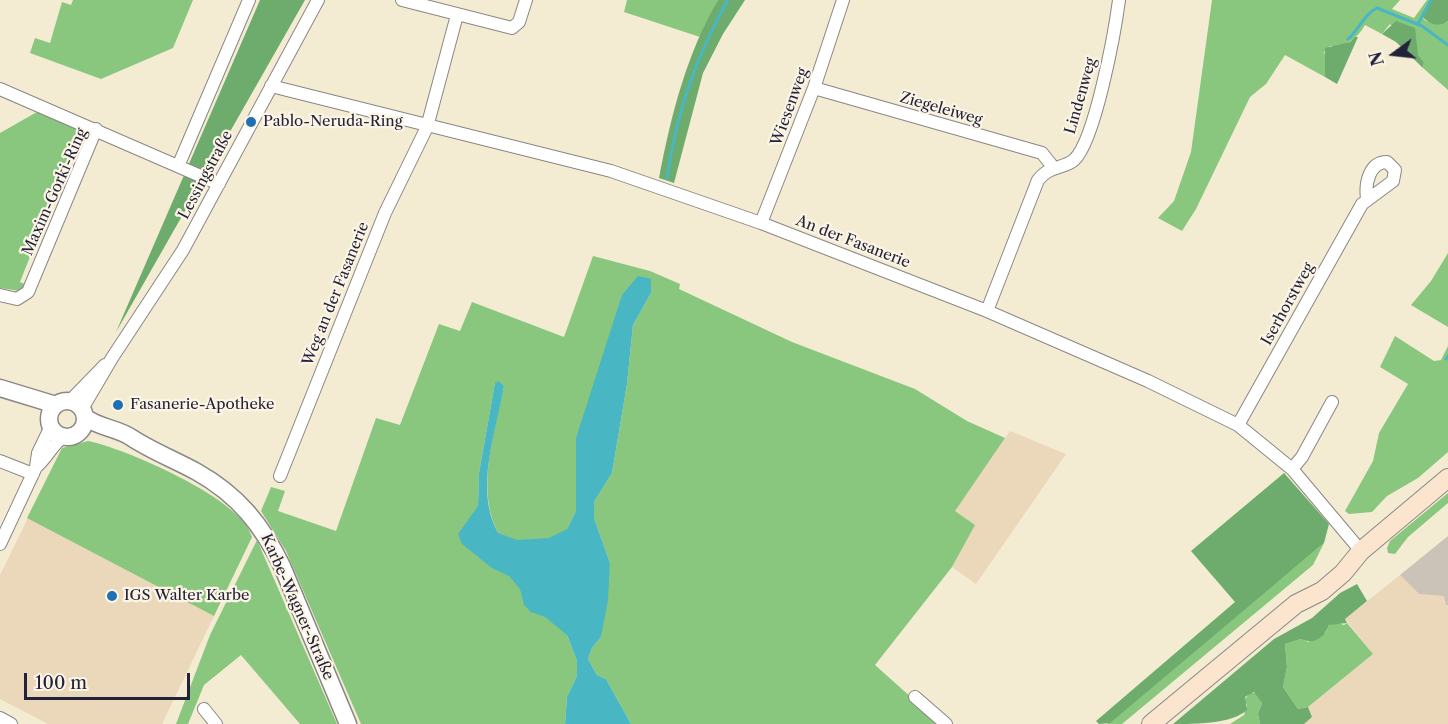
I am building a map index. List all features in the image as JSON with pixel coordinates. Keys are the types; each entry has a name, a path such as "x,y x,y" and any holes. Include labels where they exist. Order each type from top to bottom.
{"main road":[{"path":"1151,724 1296,604 1322,591 1343,573 1361,551 1448,478"}],"street":[{"path":"179,164 249,0"},
{"name":"Lessingstraße","path":"0,544 34,470 38,453 112,358 183,250 318,0"},
{"path":"402,0 512,28 519,22 526,0"},
{"name":"Wiesenweg","path":"760,223 814,88 843,0"},
{"name":"Lindenweg","path":"987,311 1038,180 1053,167 1075,159 1084,142 1105,72 1119,0"},
{"name":"Weg an der Fasanerie","path":"280,476 385,213 427,127 457,15"},
{"name":"An der Fasanerie","path":"271,87 427,127 581,162 760,223 987,311 1139,377 1238,425 1292,469 1361,551"},
{"name":"Ziegeleiweg","path":"814,88 1042,153 1053,167"},
{"path":"0,89 96,129"},
{"name":"Maxim-Gorki-Ring","path":"0,295 17,299 28,292 96,129 179,164 219,184"},
{"name":"Iserhorstweg","path":"1238,425 1366,198"},
{"name":"Karbe-Wagner-Straße","path":"0,388 67,418"},
{"name":"Karbe-Wagner-Straße","path":"0,396 131,437 140,445 219,486 260,525 282,566 348,724"},
{"path":"1292,469 1302,457 1332,402"},
{"path":"0,461 34,470"},
{"path":"915,697 946,724"},
{"path":"204,709 216,724"},
{"path":"0,718 11,724"}],"shaded area":[{"path":"1010,431 1066,454 976,584 952,567 974,525 954,511"},
{"name":"IGS Walter Karbe","path":"57,459 252,537 162,724 48,724 0,699 0,575"},
{"path":"1448,536 1448,605 1446,605 1444,596 1419,594 1400,575"},
{"path":"1400,575 1419,594 1445,595 1448,605 1448,724 1304,724 1312,717 1308,707 1373,654 1345,619"}],"green space":[{"path":"73,0 193,0 173,48 101,79 30,53 35,38 50,43 62,2 71,5"},
{"path":"260,0 305,0 116,332"},
{"path":"627,0 718,0 700,37 624,12"},
{"path":"718,0 745,0 723,34 703,73 674,183 659,178 669,132 688,64"},
{"path":"1212,0 1400,0 1392,9 1414,18 1427,0 1431,0 1421,16 1426,21 1445,23 1448,21 1448,90 1423,68 1424,62 1390,24 1382,34 1365,25 1350,41 1330,46 1324,52 1327,60 1325,77 1285,55 1266,84 1250,97 1196,209 1182,231 1158,218 1174,201 1191,152"},
{"path":"1431,0 1448,0 1448,21 1434,24 1421,15"},
{"path":"1396,21 1415,28 1418,55 1424,62 1423,68 1396,42 1382,34"},
{"path":"1358,37 1337,84 1325,77 1325,48 1350,42"},
{"path":"44,108 82,124 20,282 27,285 20,291 0,288 0,133"},
{"path":"1448,253 1448,327 1411,305 1431,281"},
{"path":"593,256 650,271 680,284 679,289 792,342 915,389 967,421 1005,438 955,511 975,525 952,567 875,665 941,724 631,724 606,679 597,675 588,659 592,648 601,637 610,563 594,518 594,502 612,473 627,384 633,325 651,293 651,279 576,438 576,511 567,529 567,635 577,661 577,676 567,697 565,724 361,724 286,551 261,511 271,487 285,491 278,511 336,531 376,418 400,425 439,324 460,331 472,302 564,337","holes":["495,383 504,386 492,441 487,479 491,516 498,533 478,506 479,473"]},
{"path":"1395,336 1434,361 1441,360 1448,346 1448,452 1418,478 1387,496 1372,512 1349,514 1345,511 1373,461 1379,433 1408,384 1380,367"},
{"path":"88,441 128,454 180,477 228,507 244,522 252,537 214,616 27,518 62,448"},
{"path":"1284,473 1329,524 1324,543 1110,723 1099,724 1096,721 1235,602 1191,551"},
{"path":"1448,493 1448,503 1408,537 1395,554 1388,553 1387,548 1390,541"},
{"path":"257,540 337,724 300,724 241,655 204,685 188,724 176,724 210,635"},
{"path":"1324,543 1313,565 1122,724 1107,724"},
{"path":"1357,584 1367,601 1345,619 1347,623 1329,625 1324,634 1314,641 1301,639 1285,644 1287,667 1283,687 1298,709 1308,707 1312,717 1304,724 1260,724 1258,714 1262,703 1254,692 1245,697 1247,710 1240,715 1223,721 1173,724 1274,639 1312,618 1340,593"},
{"path":"1335,622 1344,625 1347,623 1373,654 1308,707 1298,709 1283,687 1287,667 1285,644 1301,639 1308,642 1326,632 1329,625"},
{"path":"1250,693 1257,693 1262,703 1258,714 1260,724 1230,724 1244,715 1247,705 1244,700"}],"water":[{"path":"638,276 651,279 651,293 633,325 627,384 612,473 594,502 594,518 610,563 608,600 601,637 592,648 588,659 597,675 606,679 631,724 565,724 567,697 577,676 577,661 567,635 545,617 531,612 524,605 520,589 509,576 492,568 462,544 458,534 478,506 479,473 495,383 498,381 504,386 492,442 487,480 491,516 498,533 517,540 549,538 567,529 576,511 576,438 622,295"}],"waterway":[{"path":"667,178 676,131 689,86 706,42 728,0"},
{"path":"1418,24 1431,0"},
{"path":"1348,39 1377,8 1422,26 1448,45"}],"place":[{"name":"Pablo-Neruda-Ring","path":"251,122"},
{"name":"Fasanerie-Apotheke","path":"118,405"},
{"name":"IGS Walter Karbe","path":"112,596"}]}
